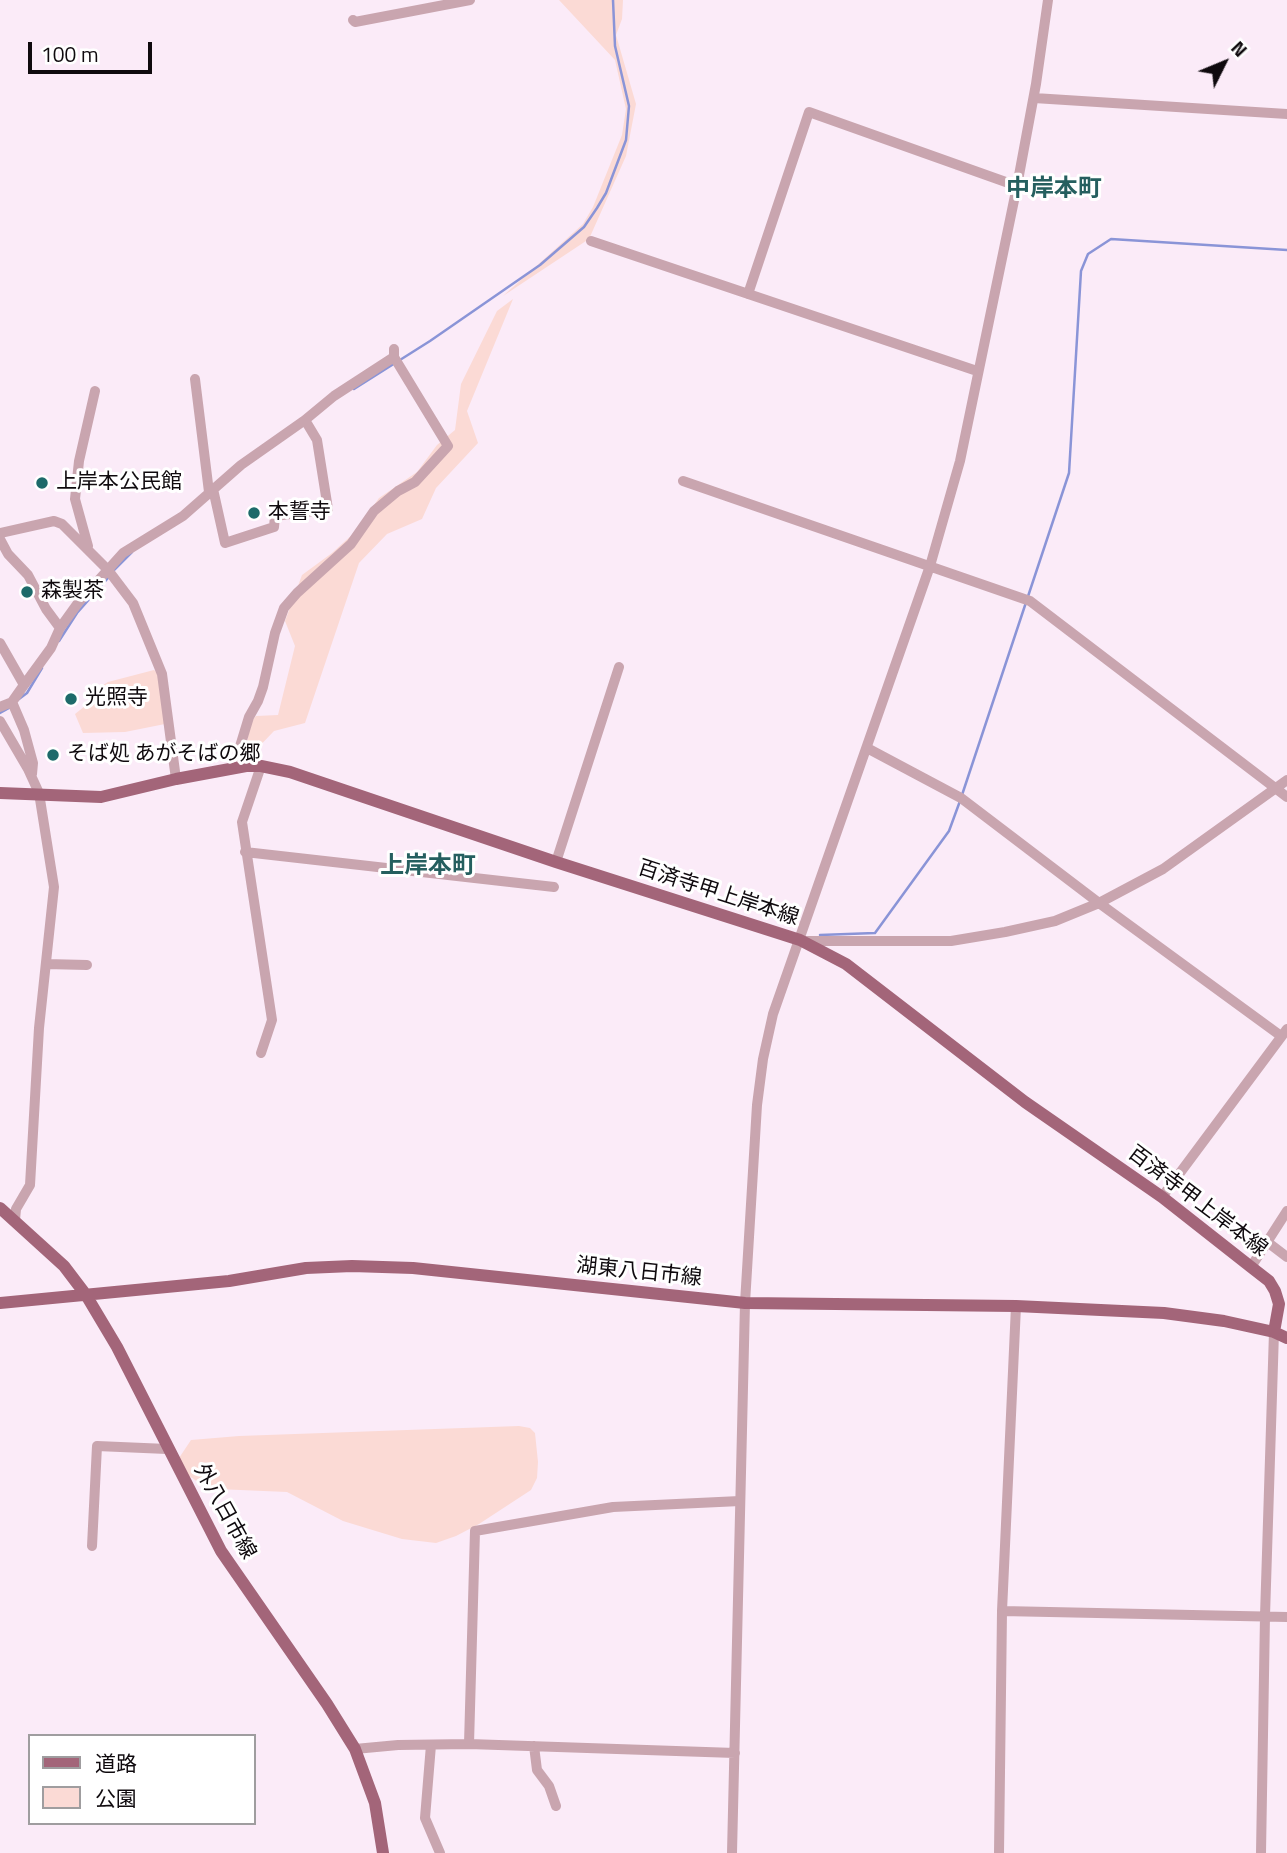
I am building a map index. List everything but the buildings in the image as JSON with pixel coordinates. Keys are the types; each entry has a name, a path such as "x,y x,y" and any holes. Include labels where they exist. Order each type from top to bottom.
{"main road":[{"name":"百済寺甲上岸本線","path":"0,793 101,797 176,779 246,766 261,766 290,772 556,862 800,940 846,964 1025,1101 1162,1197 1251,1266 1269,1281 1275,1291 1279,1304 1274,1332"},
{"name":"外八日市線","path":"0,1208 64,1266 86,1295 117,1347 221,1551 355,1749 375,1803 383,1853"},
{"name":"湖東八日市線","path":"0,1303 229,1281 306,1268 352,1266 413,1268 745,1303 1016,1306 1164,1313 1224,1321 1274,1332"},
{"path":"1274,1332 1287,1338"}],"street":[{"path":"354,20 355,22 470,0"},
{"path":"732,1853 745,1303 757,1105 763,1059 774,1014 930,566 960,461 1034,98 1048,0"},
{"path":"1034,98 1287,114"},
{"path":"748,293 809,113 1017,186"},
{"path":"591,241 977,371"},
{"path":"0,707 12,702 51,648 60,628 78,603 131,546 172,523 241,465 394,353 448,446 415,482 398,491 374,511 351,544 284,608 275,633 263,687 248,717 238,753 246,766"},
{"path":"195,379 211,491 225,542 274,527 275,516 328,509 317,440 305,420"},
{"path":"89,550 75,499 79,461 95,391"},
{"path":"683,481 1030,601 1287,796"},
{"path":"0,533 54,521 62,524 74,533 108,570 133,603 162,674 176,779"},
{"path":"0,539 8,554 28,575 46,609 60,628"},
{"path":"0,643 24,685"},
{"path":"556,862 619,667"},
{"path":"12,702 24,730 33,763 31,776"},
{"path":"0,721 39,793 54,887 39,1028 30,1185 16,1209 15,1220"},
{"path":"867,748 961,798 1099,903 1284,1033 1162,1197"},
{"path":"261,766 242,822 272,1020 261,1053"},
{"path":"800,940 820,943 951,941 1055,921 1099,903 1163,869 1287,780"},
{"path":"245,852 554,887"},
{"path":"46,964 88,965"},
{"path":"1251,1266 1287,1211"},
{"path":"1266,1241 1287,1257"},
{"path":"999,1853 1002,1611 1016,1306"},
{"path":"1261,1853 1274,1332"},
{"path":"92,1546 97,1446 167,1449"},
{"path":"469,1744 475,1531 613,1507 740,1501"},
{"path":"1002,1611 1287,1617"},
{"path":"355,1749 469,1744 736,1753"},
{"path":"431,1745 425,1818 440,1853"},
{"path":"534,1746 537,1770 548,1786 556,1806"}],"green space":[{"path":"559,0 623,0 622,19 616,35 636,104 626,156 589,239 503,296 583,224 593,207 622,135 626,109 615,60"},
{"path":"513,299 467,411 478,443 436,488 422,519 387,534 359,563 305,723 274,731 252,754 246,749 250,723 256,716 278,715 295,646 285,621 302,575 354,533 379,498 417,472 437,445 455,430 461,384 497,311"},
{"path":"154,670 159,674 165,724 125,732 83,733 75,714 85,706 93,691 108,682"},
{"path":"519,1426 530,1428 535,1433 537,1478 531,1490 479,1524 436,1543 402,1539 343,1521 287,1492 217,1489 202,1485 188,1475 179,1458 191,1440"}],"waterway":[{"path":"354,389 430,341 540,265 584,227 597,208 606,193 626,140 629,106 615,46 613,0"},
{"path":"962,795 1069,473 1081,271 1088,254 1111,239 1287,250"},
{"path":"112,572 132,552"},
{"path":"59,641 77,613 108,578"},
{"path":"19,699 27,693 42,668"},
{"path":"0,713 9,708"},
{"path":"820,935 875,933 949,831 960,801"}],"place":[{"name":"上岸本公民館","path":"42,483"},
{"name":"本誓寺","path":"254,513"},
{"name":"森製茶","path":"27,592"},
{"name":"光照寺","path":"71,699"},
{"name":"そば処 あがそばの郷","path":"53,755"}],"district":[{"name":"中岸本町","path":"1054,190"},
{"name":"上岸本町","path":"428,867"}]}
